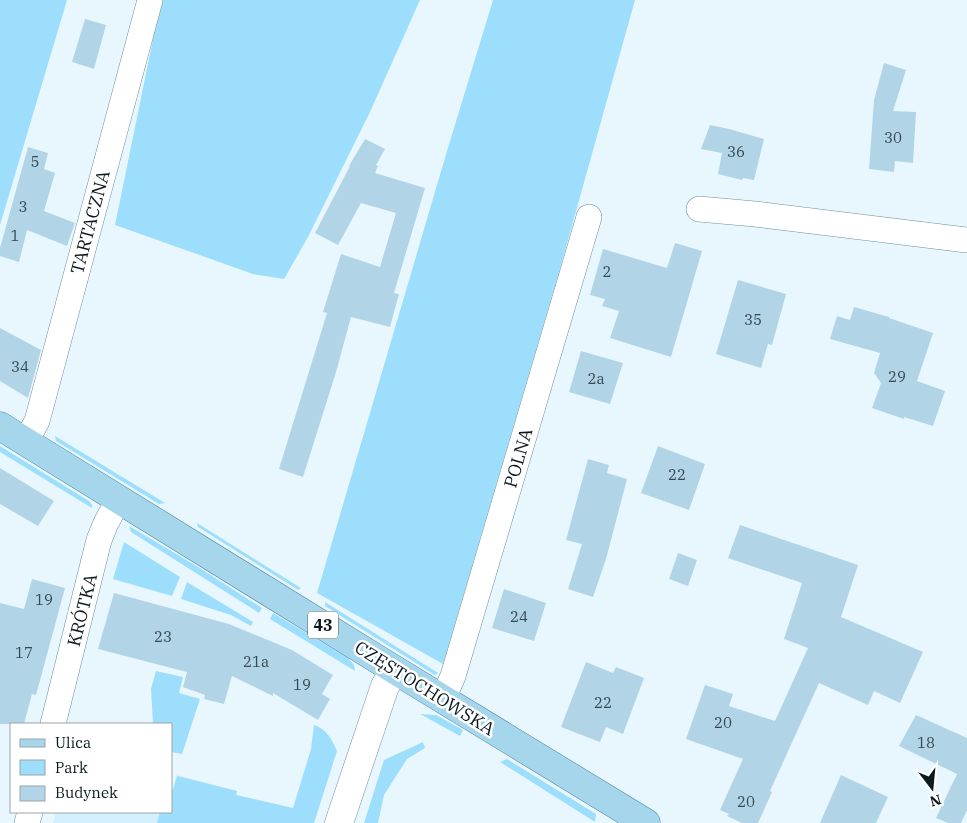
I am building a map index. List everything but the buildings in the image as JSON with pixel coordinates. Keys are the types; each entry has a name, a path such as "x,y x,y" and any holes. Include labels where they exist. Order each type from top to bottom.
{"main road":[{"name":"CZĘSTOCHOWSKA","path":"0,426 646,823"},
{"path":"339,823 385,686 395,670"}],"street":[{"name":"TARTACZNA","path":"26,441 37,421 150,0"},
{"path":"699,209 967,240"},
{"name":"POLNA","path":"443,699 453,676 589,217"},
{"name":"KRÓTKA","path":"53,723 99,540 118,499"}],"shaded area":[{"path":"177,775 237,791 236,795 293,809 289,823 53,823 56,813 172,813 172,789"}],"green space":[{"path":"0,0 67,0 0,225"},
{"path":"161,0 420,0 370,112 308,237 284,279 253,274 115,225"},
{"path":"493,0 635,0 559,272 443,664 317,593"},
{"path":"55,436 165,503 159,504 56,441"},
{"path":"0,446 89,501 92,508 0,452"},
{"path":"197,523 301,588 298,590 198,527"},
{"path":"129,526 262,608 259,613 131,532"},
{"path":"124,542 180,577 172,596 113,579"},
{"path":"187,582 253,622 251,626 231,615 181,599"},
{"path":"325,602 438,673 435,675 325,606"},
{"path":"273,613 348,658 354,665 355,671 270,619"},
{"path":"156,671 183,677 179,693 200,699 182,754 172,752 172,723 153,723 151,689"},
{"path":"420,714 436,715 463,730 460,736"},
{"path":"314,725 326,732 337,751 314,823 157,823 160,813 172,813 172,790 177,776 237,791 236,795 293,808 311,749"},
{"path":"423,742 425,748 407,759 384,795 378,823 364,823 384,760"},
{"path":"507,759 596,814 595,822 500,762"}]}
